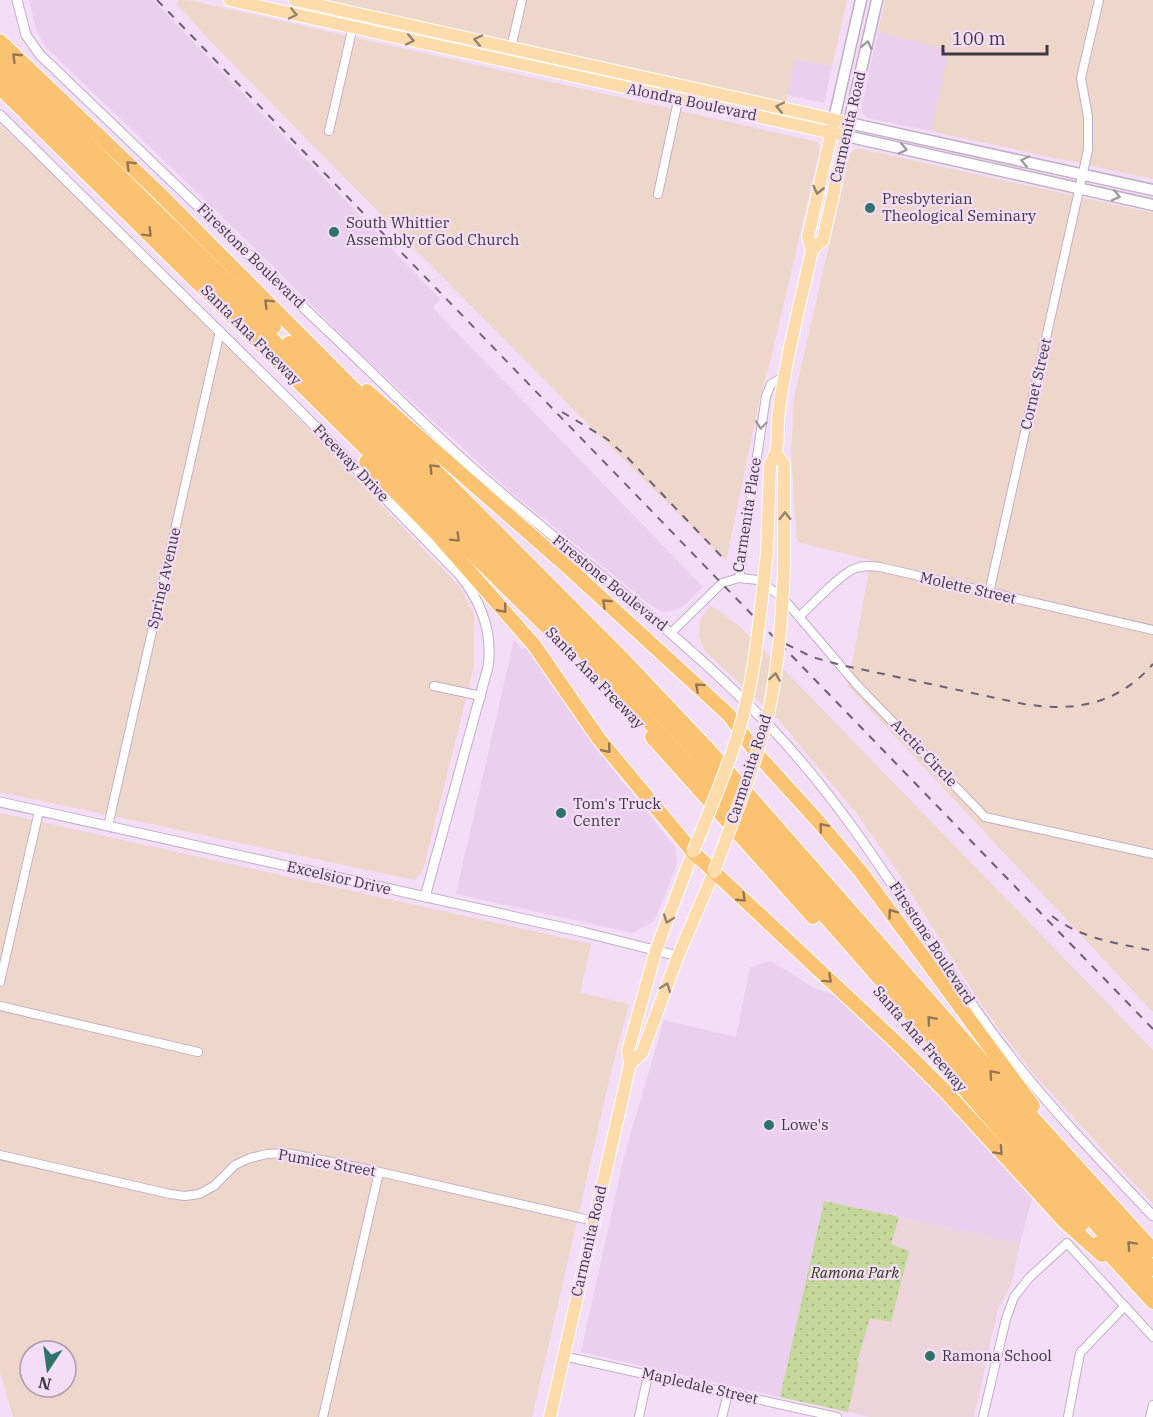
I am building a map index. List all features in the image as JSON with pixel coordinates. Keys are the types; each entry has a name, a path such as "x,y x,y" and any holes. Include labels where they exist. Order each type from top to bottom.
{"highway":[{"path":"0,41 158,192 538,572 710,751 1016,1100 1153,1250"},
{"path":"0,58 548,597 627,679 748,811 1048,1155 1153,1269"},
{"path":"0,73 542,608 745,825 1041,1164 1150,1294"},
{"name":"Santa Ana Freeway","path":"0,88 566,646 622,705 831,938 1015,1149 1150,1294"},
{"path":"309,344 390,410 729,715 756,754 818,820 861,872 1025,1097 1074,1154 1117,1211"},
{"path":"265,349 345,440 434,531 534,645 594,732 693,852 899,1045 945,1091 1065,1222 1150,1294"}],"main road":[{"name":"Alondra Boulevard","path":"234,0 1153,205"},
{"name":"Alondra Boulevard","path":"295,0 1153,189"},
{"name":"Carmenita Road","path":"550,1417 630,1064 628,1051 656,950 723,779 739,729 756,649 767,553 770,464 777,455 778,421 785,376 812,250 808,237 861,0"},
{"name":"Carmenita Road","path":"812,250 823,240 877,0"},
{"path":"553,71 556,58"},
{"name":"Carmenita Road","path":"630,1064 642,1053 678,956 714,872 756,754 768,711 777,664 784,568 784,464 777,455"}],"street":[{"name":"Firestone Boulevard","path":"17,0 27,35 40,55 466,463 672,633 746,701 823,786 885,871 985,1024 1069,1127 1153,1216"},
{"path":"511,48 522,0"},
{"name":"Cornet Street","path":"989,593 1082,174 1089,136 1082,78 1099,0"},
{"path":"329,131 356,14"},
{"path":"658,194 681,85"},
{"name":"Freeway Drive","path":"0,115 309,420 469,587 481,609 489,641 488,667 425,897"},
{"name":"Spring Avenue","path":"108,826 220,331"},
{"name":"Carmenita Place","path":"672,633 722,583 739,578 766,396 771,384 785,376"},
{"name":"Molette Street","path":"800,616 843,576 854,568 867,566 880,567 1153,630"},
{"name":"Arctic Circle","path":"739,578 758,580 783,598 857,685 986,817 1153,854"},
{"path":"434,686 481,696"},
{"name":"Excelsior Drive","path":"0,802 678,956"},
{"path":"0,982 39,811"},
{"path":"0,1006 198,1052"},
{"name":"Pumice Street","path":"0,1155 178,1196 199,1194 214,1186 235,1165 267,1154 286,1153 594,1221"},
{"path":"323,1417 379,1172"},
{"path":"983,1417 1006,1319 1014,1297 1029,1278 1067,1243 1153,1337"},
{"path":"1068,1417 1080,1353 1125,1307"},
{"name":"Mapledale Street","path":"563,1356 728,1393 806,1414 837,1417"},
{"path":"639,1417 648,1375"},
{"path":"722,1417 728,1393"},
{"path":"1150,1417 1153,1405"}],"shaded area":[{"path":"30,0 153,0 440,299 433,308 703,587 682,607 672,611 663,612 653,607 505,487 352,346 269,262 46,47 37,32"},
{"path":"179,0 188,0 818,142 820,149 759,402 726,561 212,43 177,4"},
{"path":"319,0 847,0 832,66 795,59 786,102"},
{"path":"885,0 1153,0 1153,179 931,131 949,50 878,32"},
{"path":"878,32 950,50 931,131 867,118 861,110"},
{"path":"795,59 832,66 824,103 787,95"},
{"path":"0,125 82,202 239,357 460,587 474,614 474,666 423,870 415,880 0,792"},
{"path":"856,148 1153,213 1153,1012 848,686 871,560 797,542 791,455 794,398 850,154"},
{"path":"710,606 739,626 786,672 1153,1050 1153,1204 1033,1073 1000,1030 977,998 898,872 857,814 779,720 704,650 699,636 700,620"},
{"name":"Tom's Truck Center","path":"514,640 522,650 526,646 594,746 675,847 676,867 655,920 633,933 456,894"},
{"path":"0,813 591,944 580,993 629,1004 611,1072 532,1417 13,1417 0,1371"},
{"path":"771,961 814,988 837,996 943,1099 1032,1198 1020,1243 824,1201 780,1397 581,1352 624,1157 664,1020 736,1037 750,967"},
{"path":"824,1201 1020,1243 1011,1285 998,1309 974,1417 870,1417 780,1397"}],"green space":[{"name":"Ramona Park","path":"824,1201 899,1217 891,1244 909,1251 891,1322 870,1318 857,1362 859,1363 848,1412 780,1397"}],"railway":[{"path":"157,0 1153,1029"},
{"path":"562,412 607,439 626,456 723,558"},
{"path":"786,644 812,657 841,665 1024,704 1061,707 1078,706 1110,697 1125,689 1153,664"},
{"path":"1052,916 1087,935 1153,951"}],"place":[{"name":"Presbyterian Theological Seminary","path":"870,208"},
{"name":"South Whittier Assembly of God Church","path":"334,232"},
{"name":"Tom's Truck Center","path":"561,813"},
{"name":"Lowe's","path":"769,1125"},
{"name":"Ramona School","path":"930,1356"}]}
